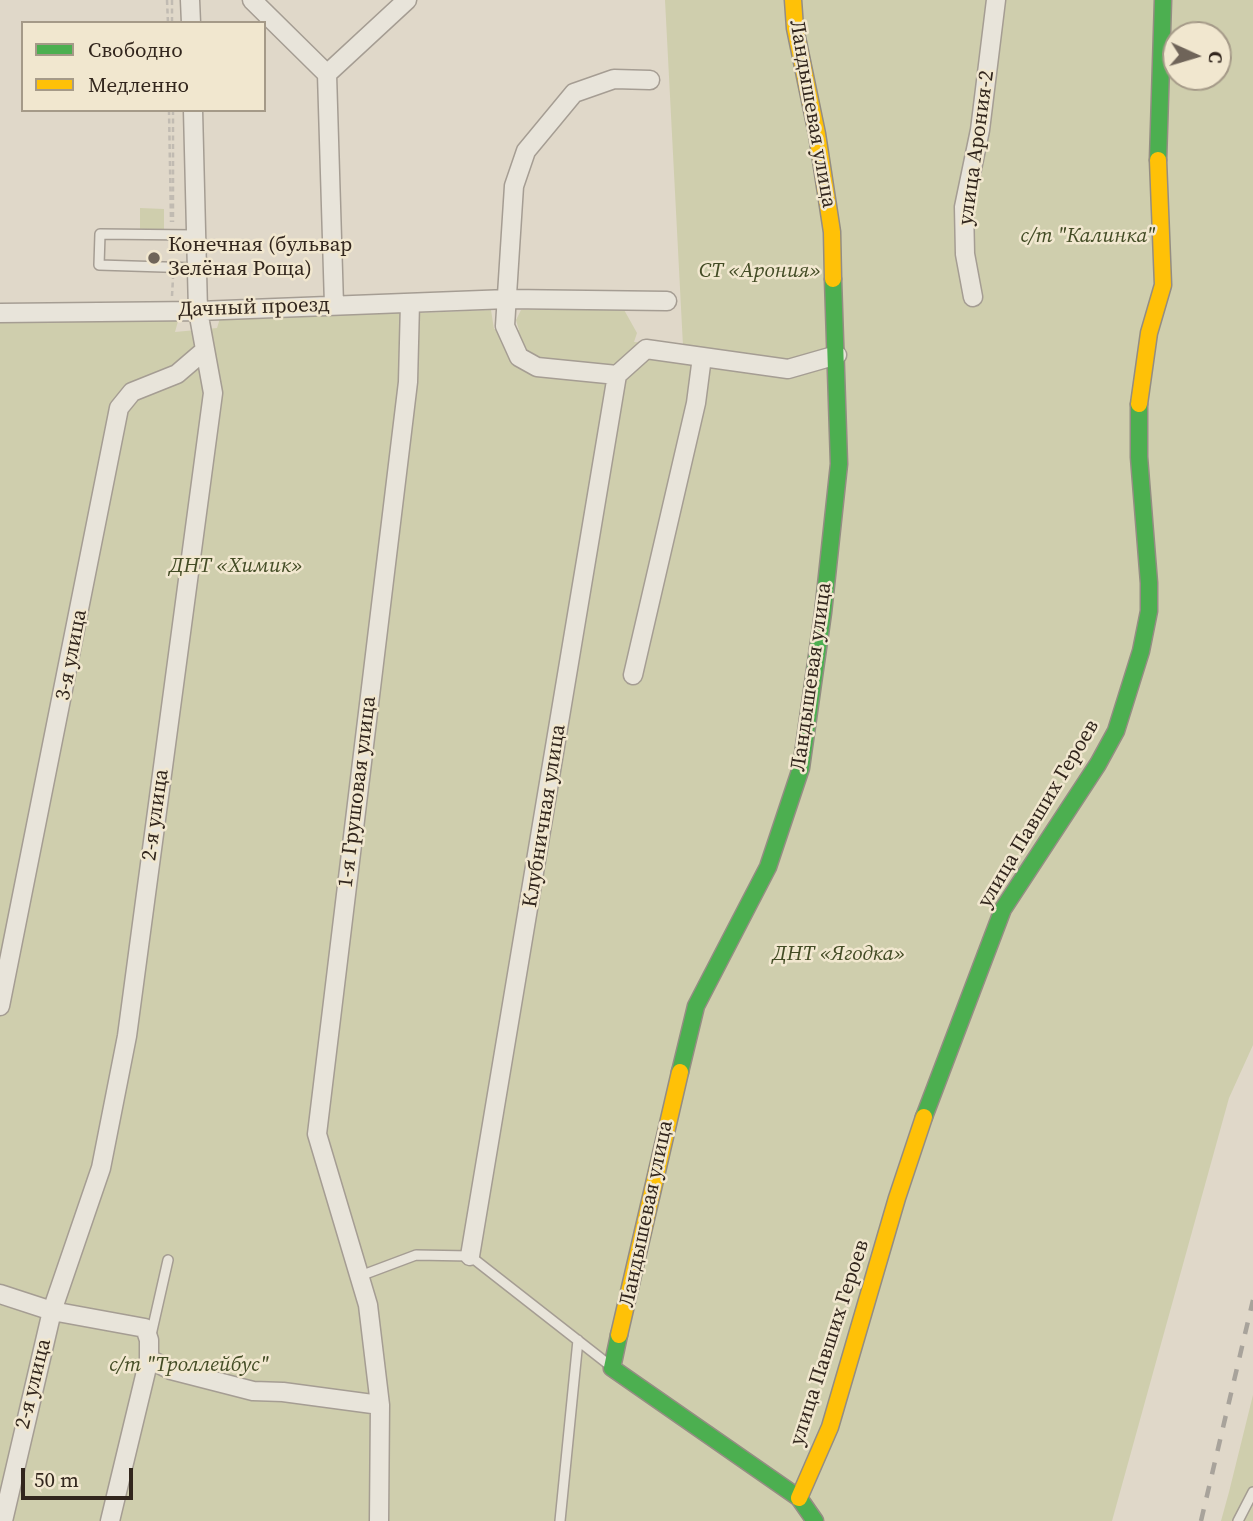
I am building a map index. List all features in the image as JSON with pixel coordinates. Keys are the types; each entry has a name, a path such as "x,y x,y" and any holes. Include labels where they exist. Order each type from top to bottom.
{"street":[{"path":"190,0 191,21"},
{"path":"252,0 327,74 334,305"},
{"path":"327,74 407,0"},
{"name":"Ландышевая улица","path":"612,1368 650,1192 696,1006 768,867 801,768 823,613 839,464 832,232 817,134 795,28 793,0"},
{"name":"улица Арония-2","path":"973,297 965,254 964,207 980,130 996,0"},
{"name":"улица Павших Героев","path":"799,1498 830,1427 897,1198 936,1083 1003,909 1073,798 1098,764 1116,731 1141,651 1149,611 1149,583 1139,457 1139,394 1149,333 1163,285 1158,158 1163,0"},
{"path":"650,80 614,79 574,93 526,150 514,186 505,326 519,356 537,367 617,375 646,349 788,369 837,355"},
{"name":"2-я улица","path":"3,1521 8,1454 52,1311 101,1168 127,1036 213,393 198,311 192,112"},
{"name":"Дачный проезд","path":"0,313 198,311 508,299 667,301"},
{"name":"1-я Грушовая улица","path":"379,1521 380,1405 368,1305 317,1134 408,382 410,303"},
{"name":"3-я улица","path":"0,1006 119,408 132,392 177,374 205,350"},
{"path":"633,675 696,403 702,357"},
{"name":"Клубничная улица","path":"470,1256 617,375"},
{"name":"2-я улица","path":"0,1294 52,1311 145,1328 149,1340"},
{"path":"110,1521 149,1359 149,1340"},
{"path":"149,1359 171,1370 253,1391 283,1392 380,1405"},
{"path":"612,1368 799,1498 815,1521"}],"lane":[{"path":"195,235 100,234 99,265 196,268"},
{"path":"360,1276 416,1255 470,1256 612,1368"},
{"path":"149,1340 168,1260"},
{"path":"560,1521 578,1340"},
{"path":"1238,1521 1250,1509 1253,1492"}],"path":[{"path":"170,0 170,21"},
{"path":"171,112 172,234"},
{"path":"168,296 172,267"}],"green space":[{"path":"665,0 1253,0 1253,1045 1229,1098 1112,1521 0,1521 0,319 180,314 175,332 217,328 222,312 398,309 401,316 418,329 419,313 491,310 494,329 519,330 516,320 521,310 623,308 637,333 634,342 683,346"},
{"path":"140,208 164,209 164,230 140,229"},
{"path":"1253,1395 1253,1521 1221,1521 1229,1492"}],"railway":[{"path":"1201,1521 1253,1300"}],"traffic: fast":[{"path":"1158,160 1163,0"},
{"path":"680,1072 696,1006 768,867 801,768 823,613 839,464 833,279"},
{"path":"924,1117 1003,909 1098,764 1116,731 1141,651 1149,611 1149,583 1139,457 1139,404"},
{"path":"619,1335 612,1368 799,1498 815,1521"}],"traffic: slow":[{"path":"793,0 795,28 817,134 832,232 833,279"},
{"path":"1139,404 1149,333 1163,285 1158,160"},
{"path":"619,1335 680,1072"},
{"path":"799,1498 830,1427 897,1198 924,1117"}],"place":[{"name":"Конечная (бульвар Зелёная Роща)","path":"154,258"}],"park label":[{"name":"с/т \"Калинка\"","path":"1088,237"},
{"name":"СТ «Арония»","path":"760,272"},
{"name":"ДНТ «Химик»","path":"236,567"},
{"name":"ДНТ «Ягодка»","path":"839,955"},
{"name":"с/т \"Троллейбус\"","path":"189,1366"}]}
